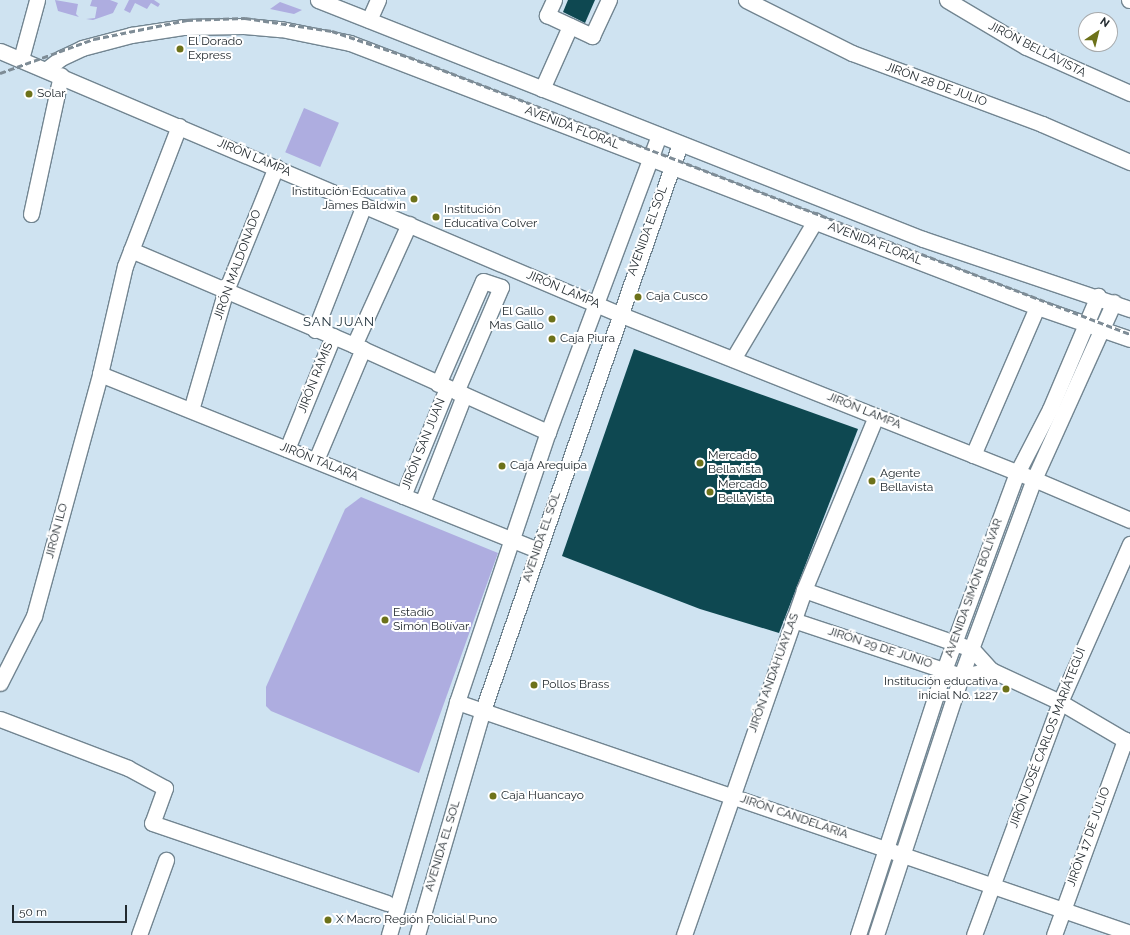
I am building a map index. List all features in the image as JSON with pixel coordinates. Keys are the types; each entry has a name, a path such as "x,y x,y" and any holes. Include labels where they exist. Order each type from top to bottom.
{"street":[{"path":"21,59 37,0"},
{"name":"AVENIDA FLORAL","path":"318,0 659,136 923,239 1098,296 1130,308"},
{"path":"369,20 378,0"},
{"path":"554,0 547,15 592,36 609,0"},
{"name":"JIRÓN 28 DE JULIO","path":"746,0 859,56 1042,124 1130,162"},
{"name":"JIRÓN BELLAVISTA","path":"947,0 1026,47 1130,93"},
{"name":"AVENIDA FLORAL","path":"47,69 71,52 157,30 214,25 281,29 350,43 1037,307 1130,339"},
{"path":"542,89 570,26"},
{"name":"JIRÓN LAMPA","path":"0,51 47,69 619,314 1017,472 1130,520"},
{"path":"31,214 61,75"},
{"name":"JIRÓN ILO","path":"0,683 34,616 100,374 131,250 179,126"},
{"name":"AVENIDA EL SOL","path":"389,935 458,702 548,432 659,136"},
{"name":"AVENIDA EL SOL","path":"417,935 483,710 619,314 680,144"},
{"name":"JIRÓN MALDONADO","path":"191,410 225,293 276,167"},
{"name":"JIRÓN RAMIS","path":"287,449 333,336 315,330 364,205"},
{"path":"733,359 815,221"},
{"name":"JIRÓN RAMIS","path":"316,460 358,347 409,224"},
{"path":"131,250 225,293 315,330"},
{"name":"JIRÓN SAN JUAN","path":"404,496 451,390 501,287 482,281 451,390 422,503"},
{"name":"AVENIDA SIMÓN BOLÍVAR","path":"858,935 944,670 1017,472 1088,324 1098,296"},
{"name":"AVENIDA SIMÓN BOLÍVAR","path":"876,935 961,676 1034,479 1114,302"},
{"path":"973,455 1037,307"},
{"path":"333,336 548,432"},
{"name":"JIRÓN TALARA","path":"100,374 537,550"},
{"name":"JIRÓN ANDAHUAYLAS","path":"684,935 731,795 804,590 876,416"},
{"name":"JIRÓN JOSÉ CARLOS MARIÁTEGUI","path":"974,935 991,885 1060,702 1130,544"},
{"path":"804,590 972,649 990,670 1060,702 1128,741"},
{"name":"JIRÓN 29 DE JUNIO","path":"793,620 961,676"},
{"path":"961,676 990,670"},
{"name":"JIRÓN CANDELARIA","path":"458,702 1130,933"},
{"path":"0,720 128,768 165,788 152,823 387,903"},
{"name":"JIRÓN 17 DE JULIO","path":"1054,935 1062,910 1128,741"},
{"path":"139,935 166,860"}],"shaded area":[{"path":"55,0 78,4 76,14 79,17 58,11"},
{"path":"92,0 110,0 118,3 113,13 93,20 86,19 95,18 97,7 90,6"},
{"path":"129,0 154,0 160,4 158,7 151,3 147,9 135,3 130,13 124,10"},
{"path":"280,2 302,10 294,14 270,9"},
{"path":"304,108 339,123 320,167 285,152"},
{"name":"Estadio Simón Bolívar","path":"361,497 498,553 419,773 271,711 266,706 266,687 345,509"}],"building":[{"path":"568,0 595,0 585,23 563,12"},
{"name":"Mercado BellaVista","path":"634,349 858,429 779,633 700,609 562,556"}],"railway":[{"path":"0,73 94,39 187,20 245,18 332,31 409,57 1130,334"}],"place":[{"name":"El Dorado Express","path":"180,49"},
{"name":"Solar","path":"29,94"},
{"name":"Institución Educativa James Baldwin","path":"414,199"},
{"name":"Institución Educativa Colver","path":"436,217"},
{"name":"Caja Cusco","path":"638,297"},
{"name":"El Gallo Mas Gallo","path":"552,319"},
{"name":"Caja Piura","path":"552,339"},
{"name":"Mercado Bellavista","path":"700,463"},
{"name":"Caja Arequipa","path":"502,466"},
{"name":"Agente Bellavista","path":"872,481"},
{"name":"Mercado BellaVista","path":"710,492"},
{"name":"Estadio Simón Bolívar","path":"385,620"},
{"name":"Pollos Brass","path":"534,685"},
{"name":"Institución educativa inicial No. 1227","path":"1006,689"},
{"name":"Caja Huancayo","path":"493,796"},
{"name":"X Macro Región Policial Puno","path":"328,920"}],"district":[{"name":"SAN JUAN","path":"339,322"}]}
